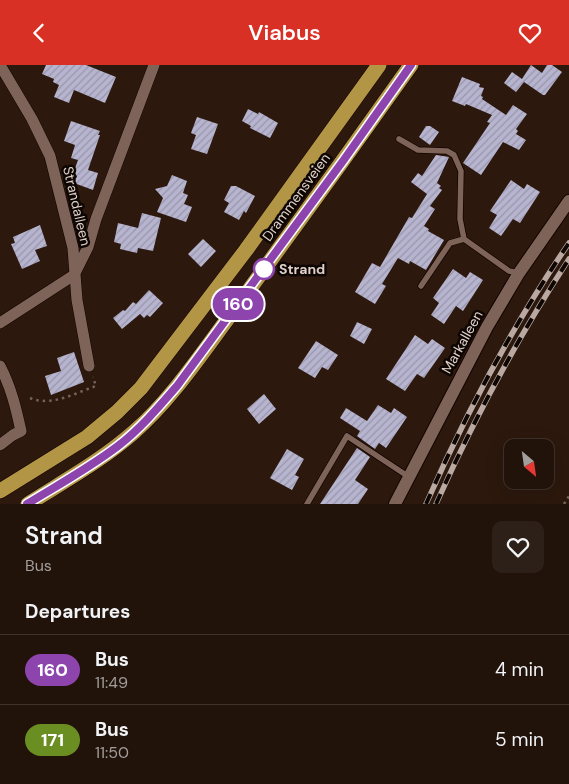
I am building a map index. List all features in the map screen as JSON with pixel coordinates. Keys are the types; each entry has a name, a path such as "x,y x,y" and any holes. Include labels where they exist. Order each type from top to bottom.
{"highway":[{"name":"Drammensveien","path":"0,491 87,437 117,412 141,388 246,251 379,65"},
{"name":"Drammensveien","path":"28,504 85,470 113,450 161,405 259,276 411,65"}],"main road":[{"name":"Markalleen","path":"395,504 466,367 519,273 569,201"}],"street":[{"name":"Strandalleen","path":"0,65 32,119 50,156 74,248 74,275 89,366"},
{"path":"0,323 74,275 88,247 99,210 154,65"},
{"path":"0,366 9,383 21,431 0,445"}],"lane":[{"path":"399,139 418,150 447,151 454,155 461,171 460,219 464,239 508,271 519,273"},
{"path":"421,287 450,243 464,239"},
{"path":"307,504 347,436 409,477"}],"path":[{"path":"30,398 39,402 53,401 96,386 89,366"},
{"path":"564,504 569,496"}],"building":[{"path":"46,65 86,65 116,77 105,103 74,90 69,103 54,97 59,85 53,82 54,79 42,74"},
{"path":"531,65 542,73 547,65 552,65 562,72 545,95 524,82 516,92 504,83 512,72 522,79"},
{"path":"462,77 480,84 479,87 484,88 481,96 483,97 482,99 506,115 513,105 527,114 516,129 518,131 516,134 526,140 519,150 503,142 481,175 463,163 490,123 487,122 492,115 466,104 465,106 452,101"},
{"path":"248,109 258,114 259,112 278,123 270,138 250,128 251,126 242,121"},
{"path":"197,117 218,124 207,154 191,149 196,135 191,133"},
{"path":"71,121 100,131 88,170 98,173 93,190 74,183 77,176 73,174 78,160 71,158 75,145 64,141"},
{"path":"426,126 430,126 439,132 430,145 419,137"},
{"path":"436,155 449,157 437,183 441,186 439,188 442,190 430,206 435,209 424,226 429,229 428,231 444,240 426,270 410,261 409,264 398,258 382,284 386,286 375,304 355,292 372,263 380,267 409,217 412,218 427,194 411,182 418,173 422,176"},
{"path":"172,175 187,181 183,193 188,195 184,204 192,207 186,222 157,212 163,198 155,189 167,186"},
{"path":"511,180 524,189 527,184 540,192 520,223 513,219 501,236 489,228 497,215 490,211"},
{"path":"231,186 236,186 255,196 246,213 244,211 239,220 224,212 229,203 224,200"},
{"path":"142,213 161,218 153,251 138,248 137,253 120,249 121,244 114,242 118,223 138,228"},
{"path":"40,225 47,246 35,250 40,261 22,269 11,244 15,243 13,237"},
{"path":"203,239 216,251 201,267 188,254"},
{"path":"453,269 466,278 470,272 483,280 463,311 456,306 444,324 431,315 439,303 433,298"},
{"path":"149,290 163,303 150,317 147,315 144,318 140,314 122,329 113,318 123,310 125,311 133,302 136,304"},
{"path":"357,322 372,329 364,344 350,336"},
{"path":"415,335 428,344 432,339 445,348 424,378 417,374 405,391 386,379"},
{"path":"316,341 338,355 328,370 322,367 315,378 298,368"},
{"path":"74,352 84,382 51,395 45,376 61,371 57,358"},
{"path":"264,394 276,409 259,424 247,409"},
{"path":"378,405 391,413 394,408 407,417 386,448 379,443 375,449 357,436 360,431 340,418 346,408 367,421"},
{"path":"357,448 370,457 355,480 368,489 358,504 320,504"},
{"path":"287,449 304,459 295,475 299,477 292,490 270,478"}],"railway":[{"path":"426,504 457,436 491,370 548,274 569,243"},
{"path":"436,504 498,379 532,318 569,259"}],"bus line":[{"name":"160","path":"27,504 85,470 118,446 148,420 177,386 276,253 411,65"}],"place":[{"name":"Strand","path":"264,269"}]}
